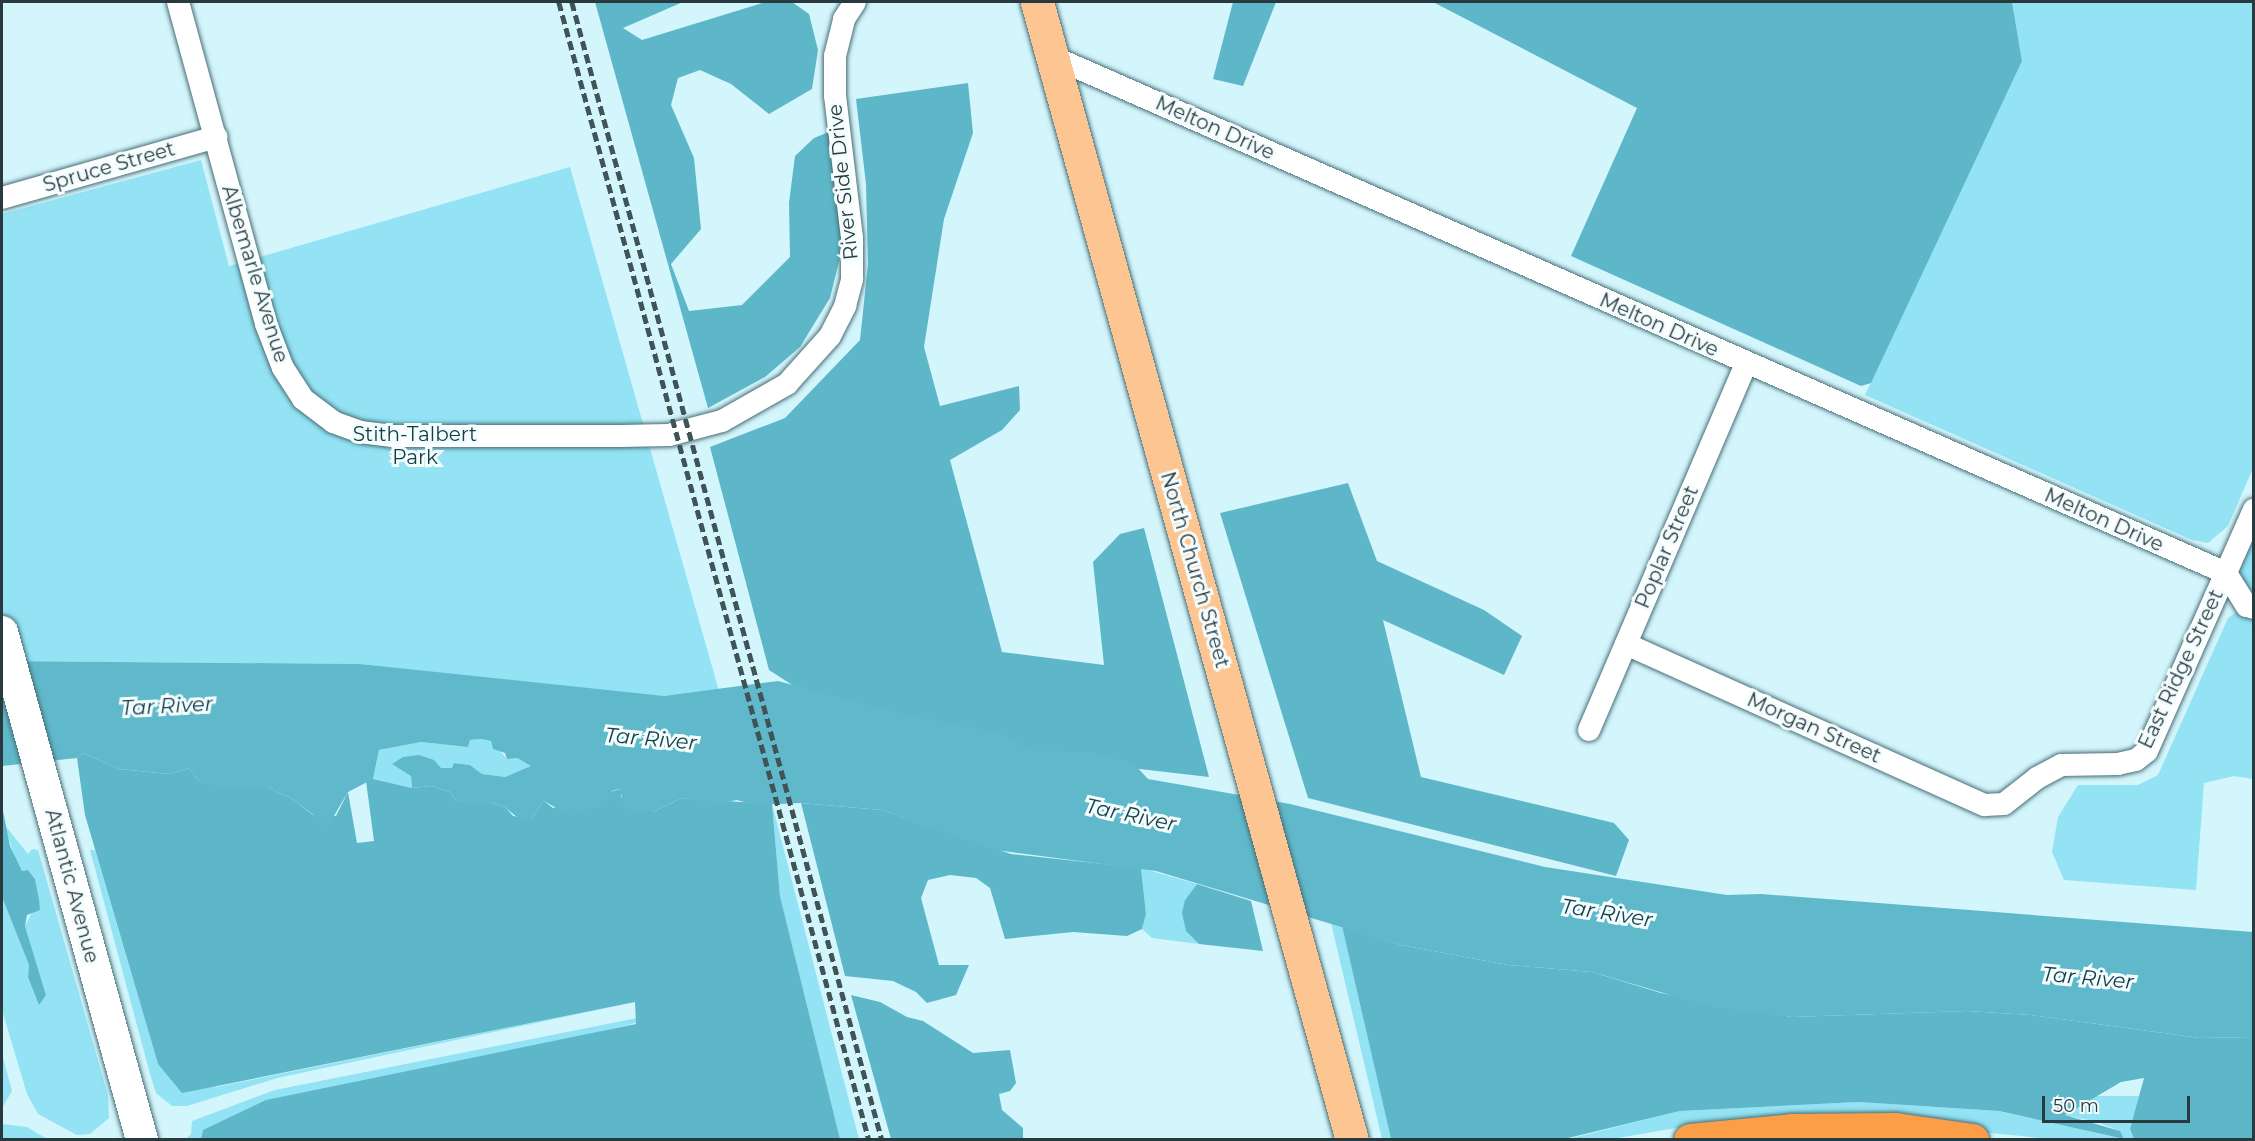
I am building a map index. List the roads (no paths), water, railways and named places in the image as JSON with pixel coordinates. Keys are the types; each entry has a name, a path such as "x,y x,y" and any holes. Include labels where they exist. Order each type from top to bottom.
{"highway":[{"path":"1690,1140 1792,1130 1895,1130 1972,1140"}],"main road":[{"name":"North Church Street","path":"1037,2 1236,717 1315,1015 1352,1140"},
{"name":"Atlantic Avenue","path":"2,632 142,1140"}],"street":[{"name":"Albemarle Avenue","path":"178,2 274,348 292,385 317,411 360,432 395,436 621,436"},
{"name":"River Side Drive","path":"621,436 669,435 701,429 765,400 812,359 835,326 852,279 852,238 835,96 835,56 844,19 855,2"},
{"name":"Melton Drive","path":"1051,56 2226,573"},
{"name":"Spruce Street","path":"2,198 216,137"},
{"name":"Poplar Street","path":"1588,730 1746,363"},
{"name":"East Ridge Street","path":"2004,804 2037,778 2061,765 2118,764 2136,760 2147,751 2253,510"},
{"path":"2226,573 2247,606 2253,608"},
{"name":"Morgan Street","path":"1626,644 1985,805 2004,804"}],"water":[{"name":"Tar River","path":"2,661 360,664 664,696 778,681 897,713 1010,737 1026,750 1094,753 1134,764 1148,779 1290,804 1545,867 1727,895 1761,894 2253,932 2253,1037 2200,1038 2031,1015 1967,1011 1792,1017 1708,1006 1592,972 1508,965 1401,945 1156,871 996,850 882,810 801,803 755,805 737,800 720,803 682,798 653,812 634,812 624,807 620,789 612,791 602,805 569,815 544,801 531,819 523,822 506,808 490,802 457,802 450,792 431,786 412,788 411,776 392,764 403,757 419,755 434,760 441,768 452,768 454,763 470,765 482,774 505,777 531,766 517,758 507,759 505,753 493,749 491,741 481,739 470,740 468,747 421,742 379,750 373,779 348,792 328,826 294,800 267,787 216,786 199,781 189,768 169,774 119,769 83,753 77,758 2,766"}],"railway":[{"path":"559,2 869,1140"},
{"path":"572,2 882,1140"}],"park label":[{"name":"Stith-Talbert Park","path":"415,446"}]}
